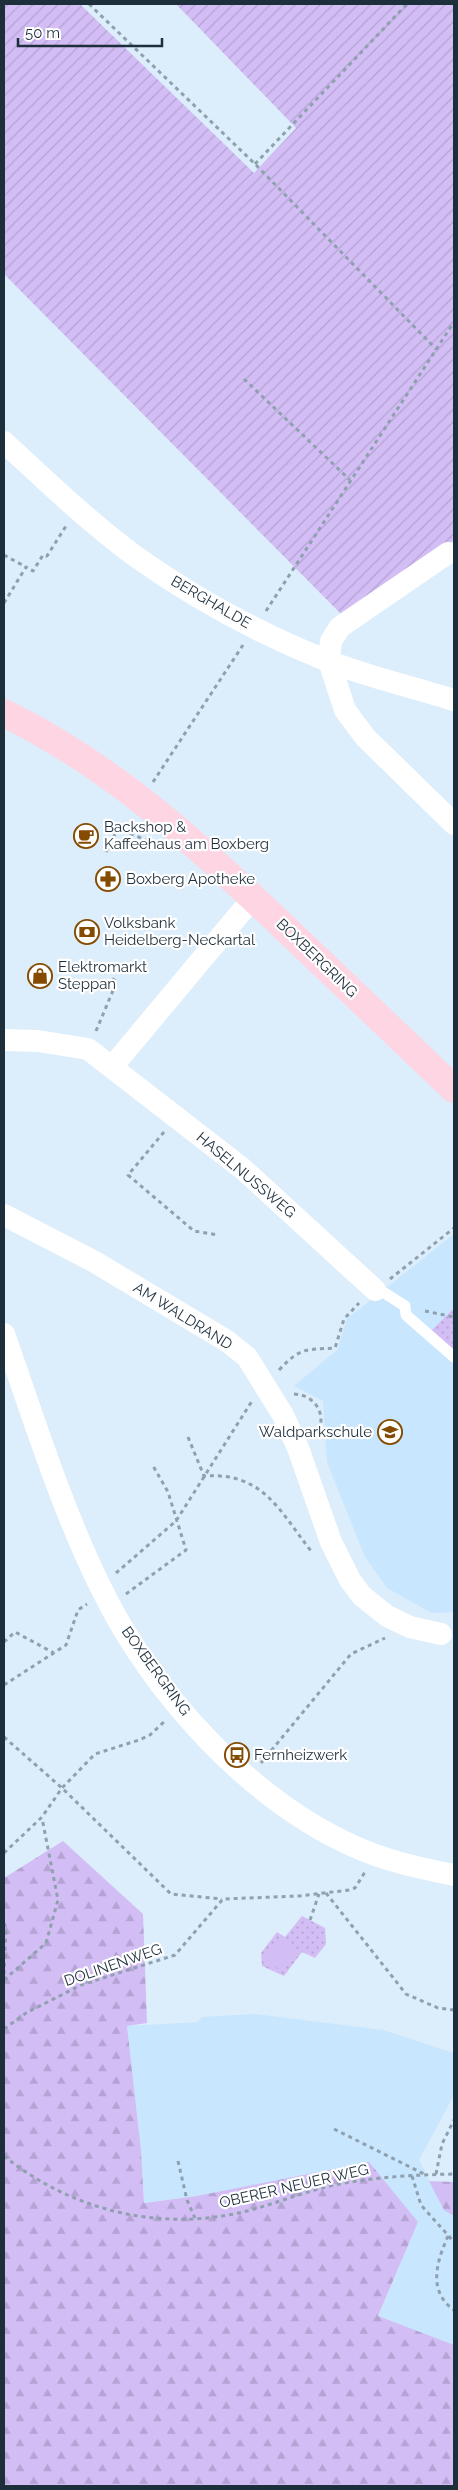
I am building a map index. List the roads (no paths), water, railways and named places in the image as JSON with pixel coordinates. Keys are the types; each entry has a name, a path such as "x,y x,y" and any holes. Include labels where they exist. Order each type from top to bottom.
{"street":[{"name":"BERGHALDE","path":"4,442 92,522 135,556 175,583 254,628 329,662 454,700"},
{"path":"448,553 340,626 331,641 329,662 345,710 364,737 454,824"},
{"name":"BOXBERGRING","path":"4,713 88,760 143,800 253,898 454,1089"},
{"path":"112,1067 253,898"},
{"name":"HASELNUSSWEG","path":"4,1040 38,1041 88,1049 243,1169 375,1290"},
{"name":"AM WALDRAND","path":"4,1215 94,1262 227,1341 247,1356 265,1384 298,1448 331,1542 350,1580 378,1610 397,1622 410,1627 447,1634"},
{"name":"BOXBERGRING","path":"4,1334 68,1512 110,1605 142,1658 180,1708 232,1763 317,1826 372,1854 403,1864 454,1875"},
{"path":"4,1379 24,1391"}],"lane":[{"path":"375,1290 384,1292 405,1306 406,1315 454,1357"}],"place":[{"name":"Backshop & Kaffeehaus am Boxberg","path":"86,836"},
{"name":"Boxberg Apotheke","path":"108,879"},
{"name":"Volksbank Heidelberg-Neckartal","path":"87,932"},
{"name":"Elektromarkt Steppan","path":"40,976"},
{"name":"Waldparkschule","path":"390,1432"},
{"name":"Fernheizwerk","path":"237,1755"}]}
